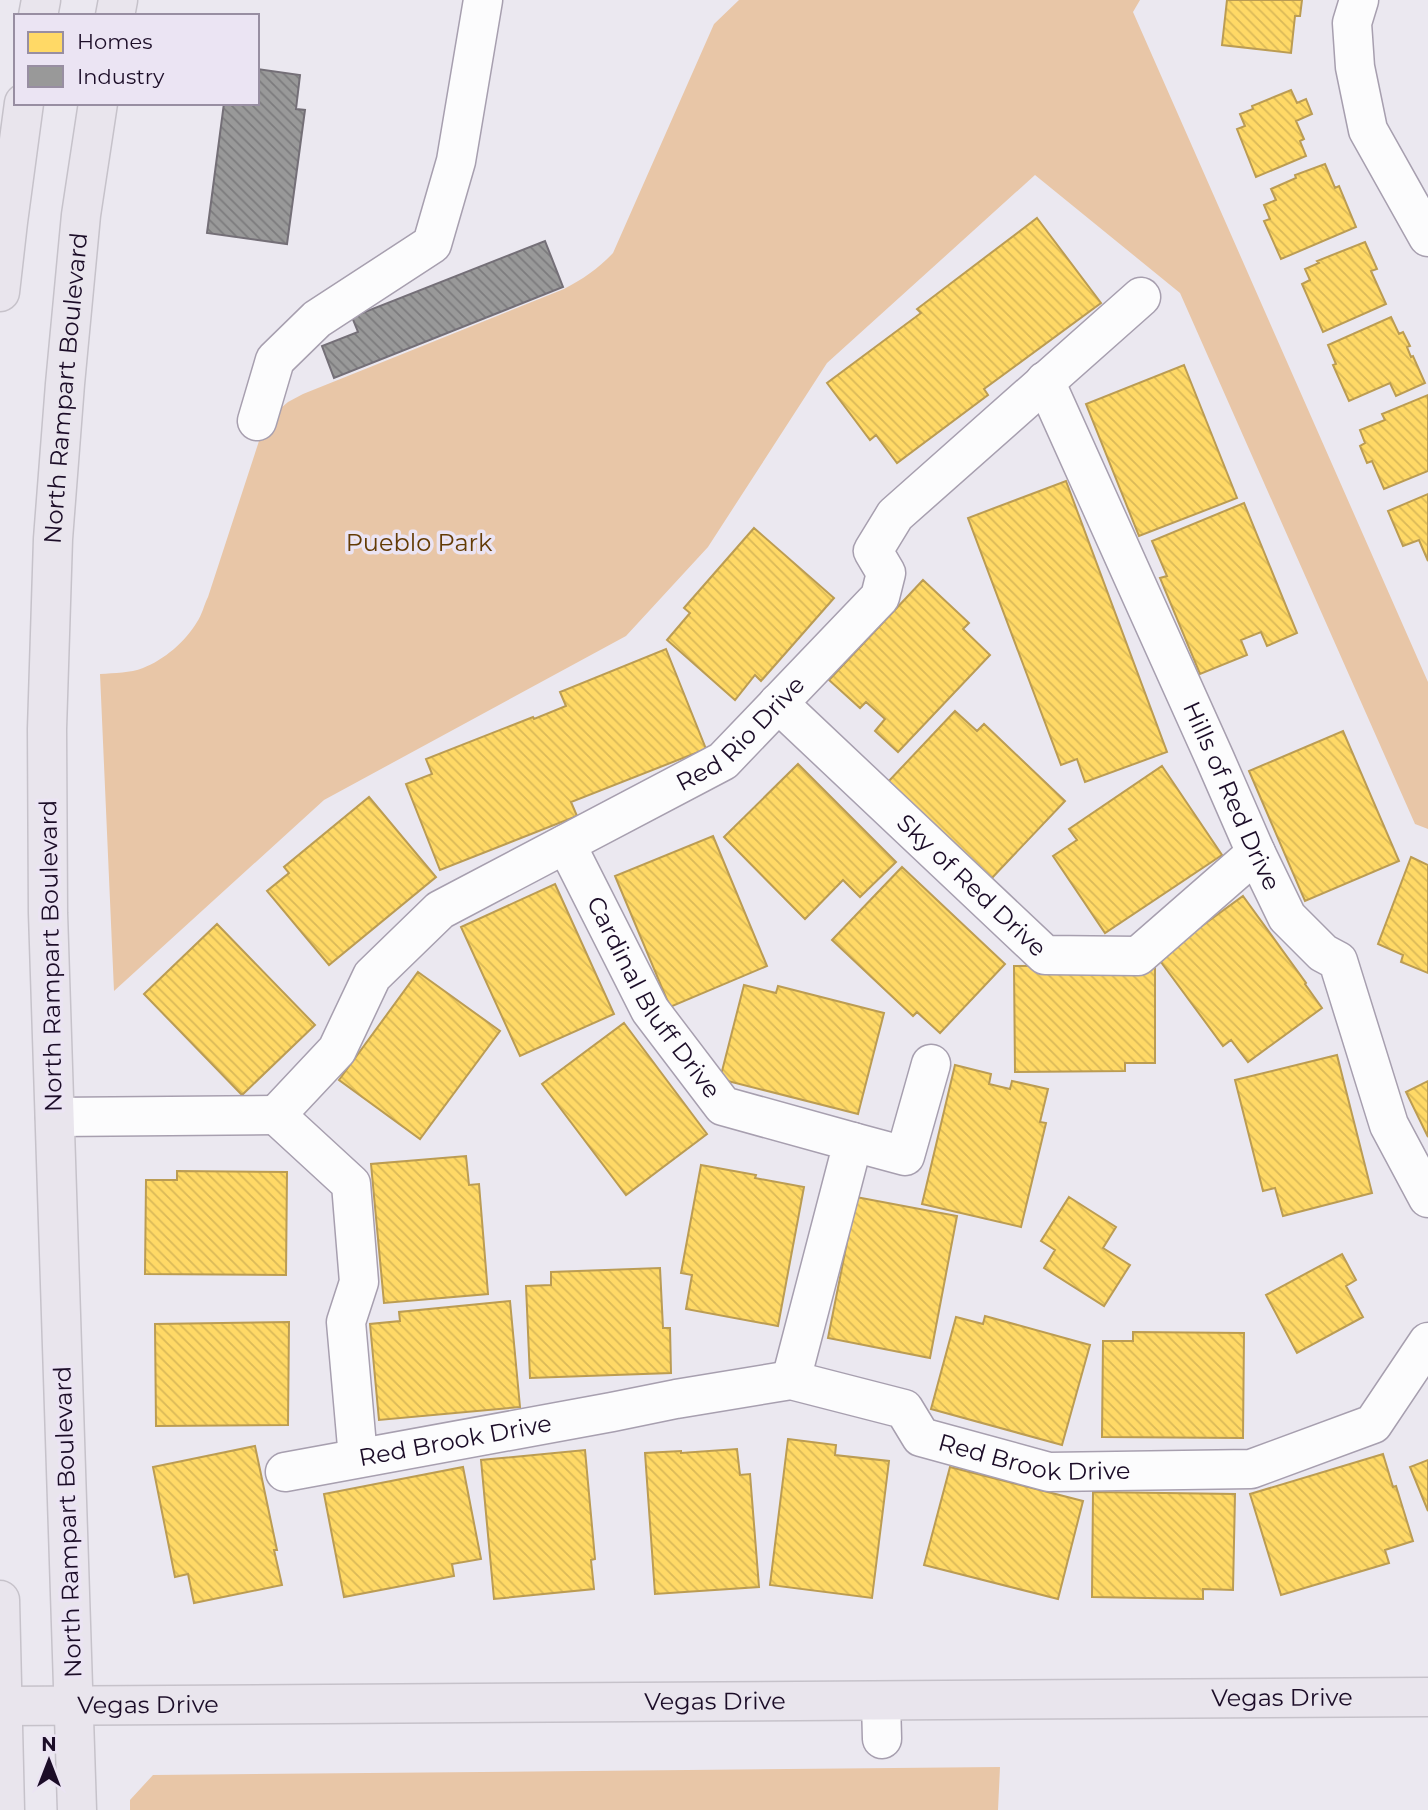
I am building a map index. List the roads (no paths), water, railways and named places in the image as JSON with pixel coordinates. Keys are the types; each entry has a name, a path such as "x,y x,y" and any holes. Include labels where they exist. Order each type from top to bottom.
{"main road":[{"path":"0,292 24,105"},
{"name":"North Rampart Boulevard","path":"77,1810 48,913 47,729 53,538 65,384 81,215 98,105"},
{"path":"0,1600 5,1810"},
{"name":"Vegas Drive","path":"4,1706 1428,1697"}],"street":[{"path":"257,421 275,360 317,319 432,244 456,161 483,0"},
{"path":"1359,0 1352,23 1355,67 1368,130 1428,237"},
{"name":"Red Rio Drive","path":"276,1115 337,1049 372,976 440,910 723,761 880,597 886,573 873,551 895,515 1141,297"},
{"name":"Hills of Red Drive","path":"1045,381 1287,917 1323,953 1338,961 1389,1125 1428,1198"},
{"name":"Sky of Red Drive","path":"778,703 1045,955 1138,956 1256,853"},
{"name":"Cardinal Bluff Drive","path":"566,844 650,1010 723,1106 905,1156 931,1064"},
{"path":"55,1117 276,1115 351,1184 359,1282 346,1322 358,1458"},
{"path":"791,1380 853,1142"},
{"name":"Red Brook Drive","path":"285,1472 791,1380 904,1409 921,1437 1049,1472 1251,1469 1373,1424 1428,1342"},
{"path":"881,1701 882,1739"}],"park label":[{"name":"Pueblo Park","path":"419,543"}]}
